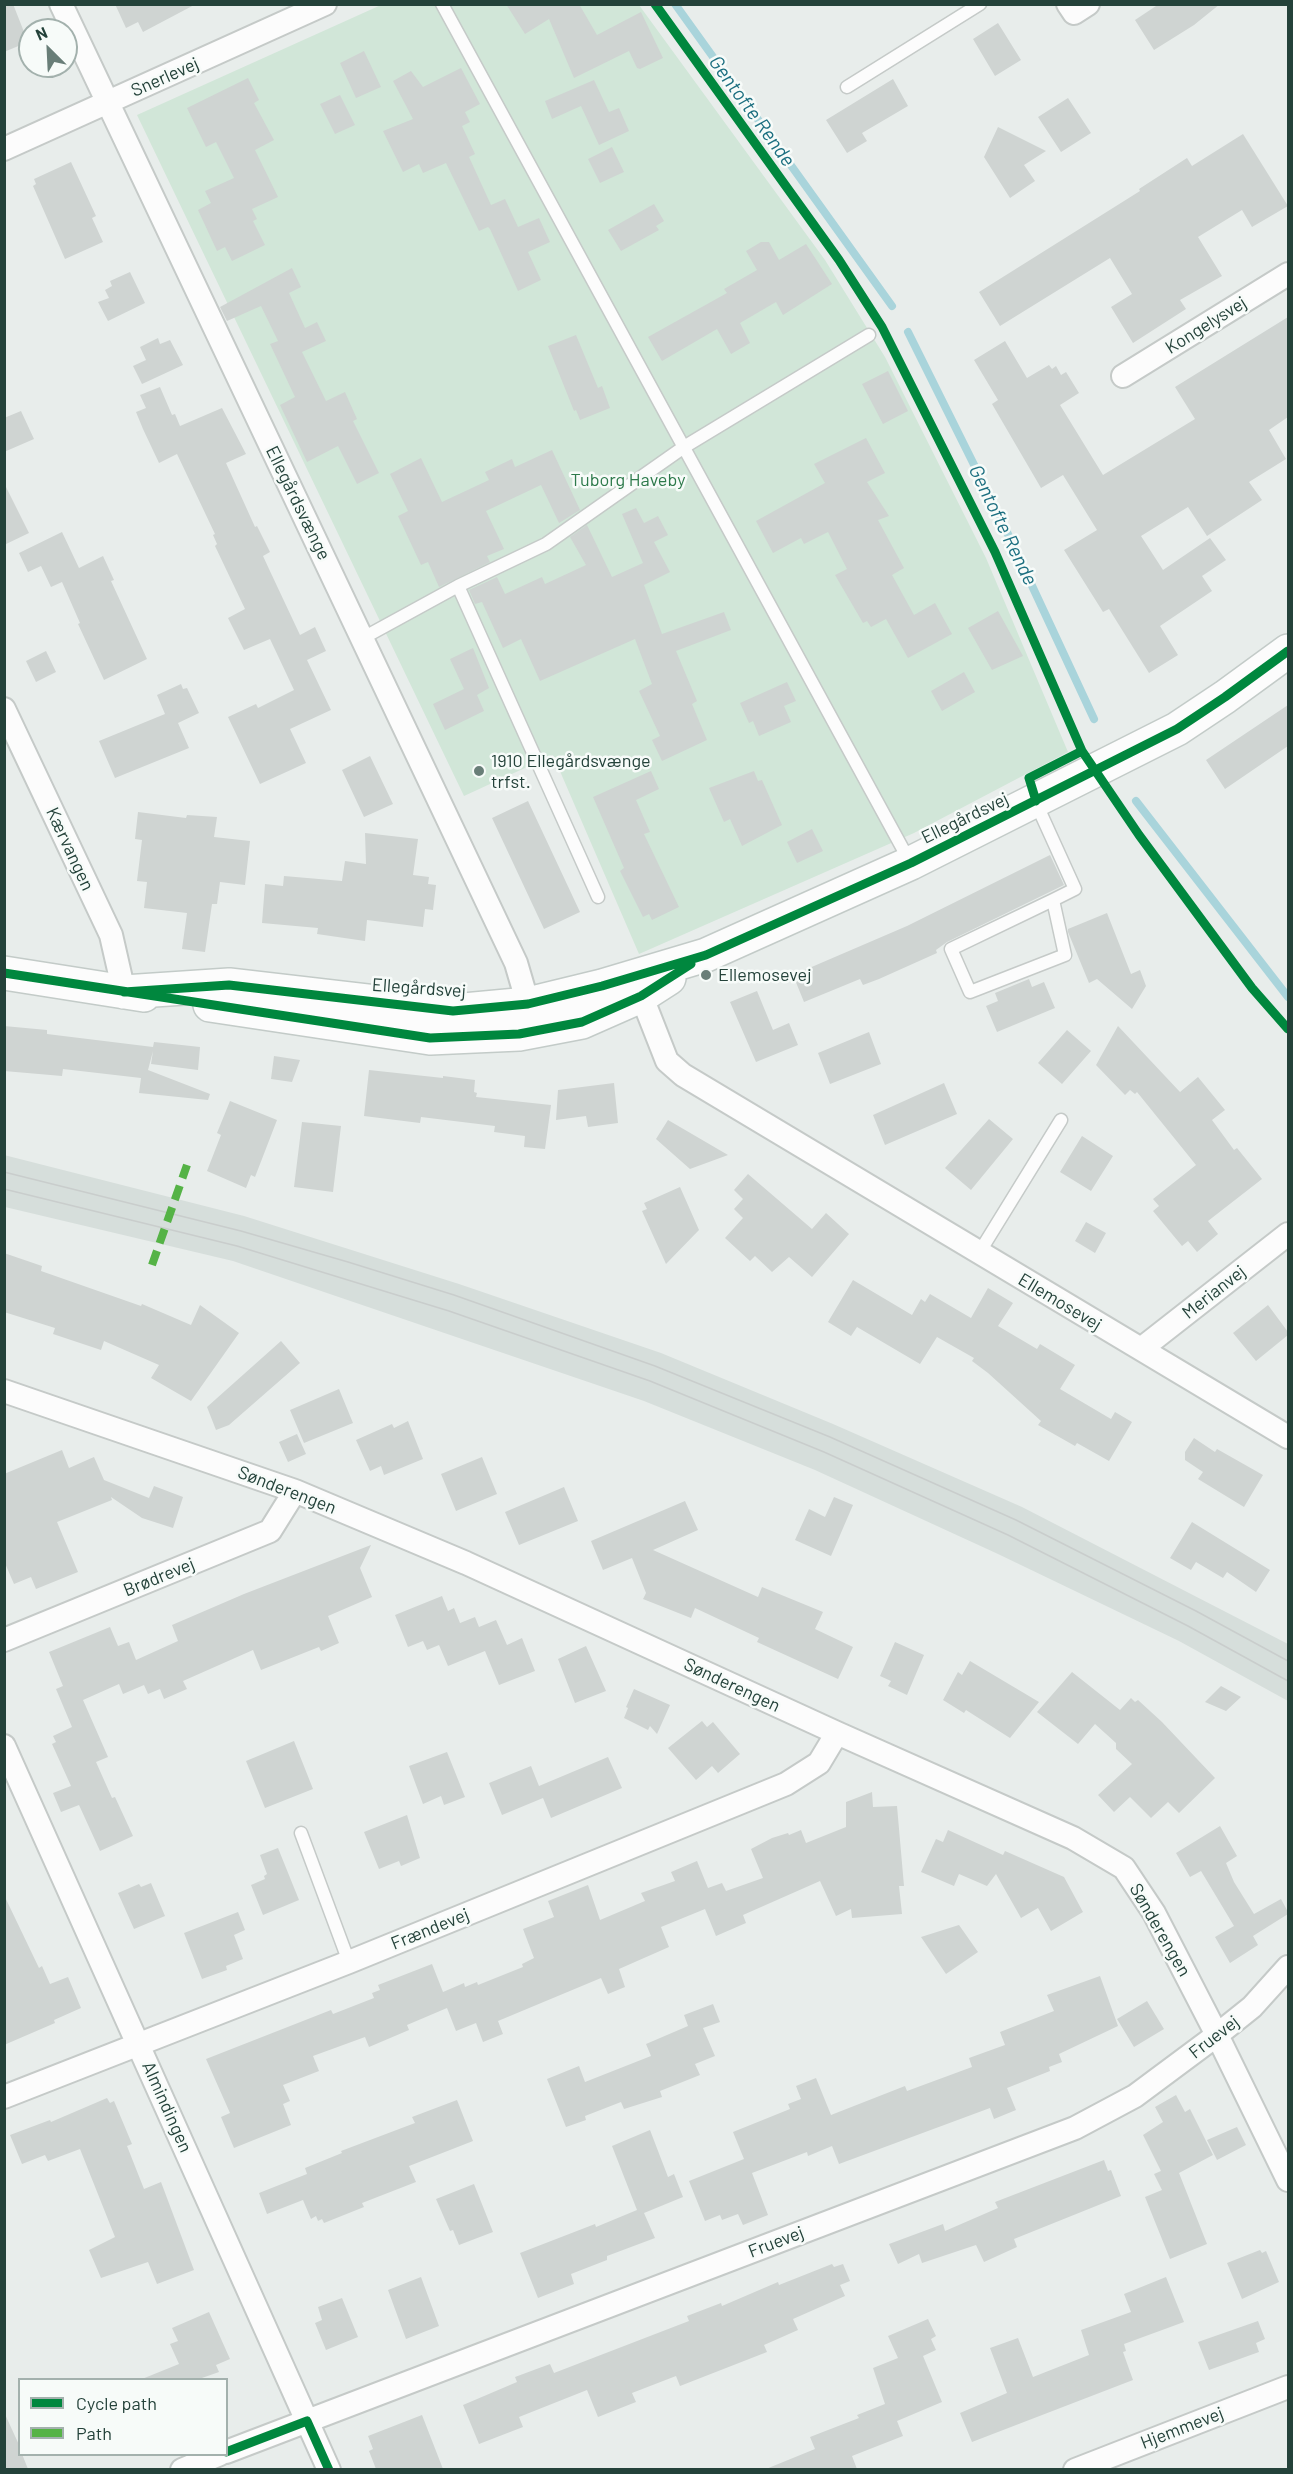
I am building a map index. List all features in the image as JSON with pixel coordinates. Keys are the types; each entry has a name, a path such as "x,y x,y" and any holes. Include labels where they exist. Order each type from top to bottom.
{"street":[{"name":"Ellegårdsvænge","path":"61,4 516,963 528,1004"},
{"name":"Snerlevej","path":"4,149 325,4"},
{"name":"Kongelysvej","path":"1123,376 1288,274"},
{"name":"Ellegårdsvej","path":"4,974 430,1038 519,1034 582,1022 638,986 911,863 1177,729 1288,651"},
{"name":"Kærvangen","path":"4,709 111,935 124,992"},
{"name":"Ellegårdsvej","path":"124,992 229,986 453,1011 528,1004 574,994 638,986"},
{"name":"Ellemosevej","path":"638,986 667,1061 683,1075 1288,1437"},
{"name":"Merianvej","path":"1141,1349 1288,1234"},
{"name":"Sønderengen","path":"4,1391 295,1491 466,1563 1073,1838 1124,1868 1154,1914 1217,2035 1288,2180"},
{"name":"Brødrevej","path":"4,1640 270,1531 295,1491"},
{"name":"Frændevej","path":"4,2097 349,1962 786,1785 819,1763 837,1733"},
{"name":"Almindingen","path":"4,1746 329,2469"},
{"name":"Fruevej","path":"228,2451 1075,2128 1135,2096 1217,2035 1252,2007 1288,1967"},
{"name":"Hjemmevej","path":"1075,2469 1288,2388"},
{"path":"182,2469 215,2456"}],"lane":[{"path":"442,4 911,863"},
{"path":"847,87 980,4"},
{"path":"363,638 458,586 546,544 684,447 869,335"},
{"path":"458,586 598,897"},
{"path":"1036,801 1075,889 951,949 970,992 1065,956 1053,900"},
{"path":"979,1253 1061,1120"},
{"path":"301,1833 349,1962"}],"shaded area":[{"path":"4,1155 244,1216 459,1284 661,1353 833,1424 1022,1507 1288,1644 1288,1701 1179,1641 998,1554 815,1470 644,1401 233,1261 5,1207"}],"green space":[{"name":"Tuborg Haveby","path":"381,5 639,5 825,260 885,357 986,558 1068,752 914,833 639,954 553,755 464,796 137,115"}],"building":[{"path":"4,4 13,4 19,18 18,46 4,52"},
{"path":"115,4 196,4 143,32 138,22 126,28"},
{"path":"506,4 579,4 597,35 641,12 663,58 640,69 637,68 629,51 574,78 549,19 525,34"},
{"path":"1159,4 1220,4 1194,25 1154,50 1135,20"},
{"path":"998,23 1021,60 995,76 973,39"},
{"path":"364,51 381,87 356,98 340,63"},
{"path":"461,68 480,104 465,112 470,122 462,126 475,154 469,157 491,205 505,199 518,227 539,218 550,242 528,252 541,280 518,291 490,229 488,227 479,231 446,163 423,173 419,164 403,172 383,131 413,119 393,81 411,71 423,87"},
{"path":"248,78 259,100 254,103 274,140 255,150 278,197 252,209 257,219 253,221 265,245 232,261 225,247 217,251 198,210 211,203 205,191 234,178 216,142 206,147 187,108"},
{"path":"893,79 908,106 862,133 867,141 847,153 826,120"},
{"path":"594,80 609,112 619,108 629,131 599,145 581,106 552,119 545,101"},
{"path":"340,95 355,125 335,134 320,104"},
{"path":"1068,98 1091,133 1061,152 1038,117"},
{"path":"998,127 1046,151 1024,165 1035,181 1010,198 984,157"},
{"path":"1243,134 1288,206 1252,227 1242,210 1198,237 1222,276 1180,300 1186,309 1133,343 1111,307 1132,294 1110,258 1000,326 979,292 1140,191 1139,189 1187,158 1192,166"},
{"path":"612,147 624,172 600,183 588,159"},
{"path":"71,162 96,216 92,218 103,242 65,259 33,186 36,184 34,179"},
{"path":"654,204 664,221 656,226 659,230 621,251 608,230"},
{"path":"761,242 769,242 779,260 806,244 832,284 783,315 776,302 740,323 750,343 731,354 717,329 662,361 648,337 727,293 724,289 757,270 746,251"},
{"path":"292,268 301,287 289,293 305,328 317,322 326,341 302,352 326,401 345,392 357,419 353,421 379,473 357,484 338,446 307,462 280,405 295,397 270,344 278,341 261,306 227,321 220,307"},
{"path":"130,272 145,303 108,321 98,302 109,298 105,290 112,286 110,281"},
{"path":"1288,317 1288,417 1269,430 1286,459 1249,482 1262,500 1207,536 1188,507 1141,536 1163,570 1210,538 1226,560 1202,576 1212,591 1160,626 1178,655 1149,673 1109,609 1103,612 1064,550 1097,530 1063,475 1041,488 992,404 998,400 974,360 1005,341 1027,378 1049,365 1052,369 1056,366 1061,375 1066,372 1079,393 1060,405 1103,475 1195,419 1175,387"},
{"path":"576,335 598,388 602,386 610,408 580,420 576,410 574,411 548,346"},
{"path":"158,338 160,344 170,340 183,365 142,384 133,366 146,360 140,347"},
{"path":"888,371 908,411 883,424 862,384"},
{"path":"160,387 172,415 175,414 180,426 222,408 246,454 226,463 255,527 257,526 270,552 263,556 300,635 315,627 326,651 307,660 331,710 290,729 306,763 260,784 228,717 256,704 258,708 294,690 270,639 244,650 228,618 245,609 215,546 217,544 213,535 215,534 177,454 159,463 143,429 136,412 146,408 140,395"},
{"path":"21,411 34,439 4,452 4,418"},
{"path":"866,438 885,473 867,482 889,516 878,520 904,568 892,575 914,615 935,603 952,634 908,658 886,619 871,627 867,621 863,623 835,575 847,569 828,532 804,544 801,538 773,553 756,521 825,483 814,464"},
{"path":"552,450 580,510 559,523 541,485 486,511 504,549 487,556 490,562 439,587 428,562 421,565 398,516 408,511 390,474 421,458 442,502 489,480 485,472 512,459 515,467"},
{"path":"4,483 29,533 4,545"},
{"path":"636,508 644,523 658,516 668,535 654,542 670,572 644,585 662,634 724,612 731,630 676,651 697,701 692,704 707,740 662,761 652,740 660,736 639,691 652,684 635,639 540,681 521,639 503,648 482,602 475,604 469,590 497,577 505,594 542,577 545,584 586,565 570,537 587,525 612,577 643,563 622,514"},
{"path":"62,532 79,568 103,556 114,580 111,581 147,659 104,680 78,624 80,623 62,582 51,587 41,566 28,572 19,553"},
{"path":"998,611 1023,656 992,670 968,628"},
{"path":"473,648 489,688 477,695 484,711 445,730 433,704 464,689 450,659"},
{"path":"46,651 56,672 36,682 26,661"},
{"path":"964,672 975,692 942,711 931,691"},
{"path":"787,682 796,701 784,706 791,722 759,736 753,721 749,723 740,703"},
{"path":"181,684 183,689 187,688 199,713 178,723 189,748 115,778 99,741 165,714 157,695"},
{"path":"1288,705 1288,746 1225,789 1206,760"},
{"path":"370,756 393,804 364,817 342,770"},
{"path":"651,771 659,789 636,800 650,832 644,834 679,907 652,920 649,914 643,917 620,871 624,868 593,797"},
{"path":"754,771 758,781 762,780 782,825 742,846 730,819 724,822 709,788"},
{"path":"528,801 580,912 544,929 492,818"},
{"path":"138,812 186,818 187,815 217,817 214,837 250,841 245,885 220,882 217,904 212,904 205,952 182,949 187,913 144,908 147,882 137,881 142,840 135,839"},
{"path":"812,829 823,851 797,863 787,842"},
{"path":"365,833 418,839 413,875 429,877 428,884 436,885 433,910 425,909 423,927 367,920 365,941 317,934 318,928 262,923 265,884 283,886 284,876 342,881 345,861 366,864"},
{"path":"1050,855 1064,885 947,942 936,950 937,953 863,985 860,979 804,1002 793,975 907,926"},
{"path":"1107,913 1131,974 1140,970 1146,986 1132,1009 1097,979 1089,983 1068,932 1068,929"},
{"path":"1029,979 1032,987 1044,982 1055,1008 997,1032 986,1006 998,1001 995,993"},
{"path":"757,991 773,1030 789,1023 798,1045 756,1062 730,1002"},
{"path":"4,1026 47,1030 47,1034 153,1047 154,1042 200,1047 198,1070 151,1064 153,1051 148,1070 210,1094 208,1100 139,1093 141,1078 63,1069 62,1076 4,1071"},
{"path":"1118,1026 1180,1092 1198,1077 1225,1110 1212,1120 1234,1150 1237,1148 1262,1179 1208,1221 1218,1234 1197,1252 1188,1241 1182,1246 1153,1211 1159,1206 1153,1199 1196,1165 1137,1092 1135,1094 1130,1090 1125,1095 1096,1065"},
{"path":"1067,1030 1091,1051 1062,1084 1038,1063"},
{"path":"869,1032 881,1064 830,1084 818,1053"},
{"path":"274,1056 300,1060 292,1082 271,1079"},
{"path":"369,1070 475,1080 476,1097 551,1105 545,1149 524,1147 525,1136 494,1132 495,1126 421,1117 420,1123 364,1116"},
{"path":"614,1083 618,1123 588,1127 586,1116 556,1120 558,1090"},
{"path":"944,1083 957,1114 885,1145 873,1115"},
{"path":"230,1101 277,1120 255,1177 251,1175 246,1188 207,1171 221,1135 217,1133"},
{"path":"989,1119 1013,1139 971,1190 945,1168"},
{"path":"668,1120 728,1155 690,1169 656,1139"},
{"path":"302,1122 341,1126 333,1192 294,1187"},
{"path":"1082,1136 1113,1156 1091,1191 1060,1172"},
{"path":"748,1174 812,1229 826,1213 849,1234 812,1277 789,1257 772,1272 755,1256 750,1261 725,1238 743,1218 734,1209 743,1199 734,1190"},
{"path":"680,1187 699,1230 666,1264 642,1211 647,1209 644,1203"},
{"path":"1086,1222 1106,1233 1095,1253 1075,1241"},
{"path":"4,1253 42,1266 41,1271 141,1306 142,1304 191,1325 200,1305 239,1333 191,1401 151,1378 159,1365 104,1341 101,1350 53,1334 55,1328 4,1312"},
{"path":"853,1280 912,1315 921,1299 925,1302 930,1294 971,1318 988,1288 1013,1303 998,1326 1037,1349 1040,1344 1075,1365 1060,1389 1111,1419 1115,1412 1132,1422 1109,1461 1077,1443 1075,1446 1038,1425 1041,1421 972,1361 974,1358 937,1337 920,1364 857,1327 851,1336 828,1322"},
{"path":"1268,1305 1288,1335 1256,1361 1233,1333"},
{"path":"281,1341 300,1363 229,1425 216,1430 207,1407"},
{"path":"339,1389 353,1423 304,1443 290,1410"},
{"path":"408,1421 423,1459 384,1475 381,1466 370,1471 356,1440 392,1424 394,1428"},
{"path":"297,1434 306,1454 288,1462 279,1442"},
{"path":"1194,1438 1215,1452 1217,1449 1263,1475 1244,1507 1198,1479 1203,1472 1185,1460 1185,1452"},
{"path":"62,1450 69,1468 94,1457 104,1480 149,1498 154,1486 183,1497 173,1528 142,1518 111,1497 112,1500 57,1522 78,1572 36,1589 31,1577 14,1584 4,1561 4,1474"},
{"path":"482,1457 497,1494 456,1511 441,1474"},
{"path":"564,1487 578,1521 519,1545 505,1512"},
{"path":"834,1497 853,1505 831,1556 795,1540 809,1509 825,1517"},
{"path":"685,1501 698,1530 653,1550 758,1597 762,1587 823,1612 815,1629 853,1647 838,1679 757,1642 759,1638 695,1608 691,1618 643,1599 646,1593 632,1558 603,1570 591,1541"},
{"path":"1192,1522 1270,1570 1256,1592 1227,1572 1223,1578 1196,1562 1191,1570 1170,1558"},
{"path":"371,1545 360,1568 372,1597 328,1616 339,1643 321,1651 319,1647 261,1670 253,1650 183,1681 187,1689 164,1699 160,1689 148,1694 144,1685 123,1694 119,1684 83,1700 108,1757 96,1762 133,1836 100,1851 79,1805 61,1812 53,1793 71,1786 52,1744 56,1742 53,1736 72,1727 56,1689 63,1686 49,1652 110,1627 118,1646 129,1642 136,1660 178,1641 172,1625 244,1594"},
{"path":"442,1596 448,1611 454,1608 460,1623 475,1617 479,1627 496,1620 507,1645 522,1638 535,1671 499,1685 485,1651 448,1666 439,1645 427,1650 423,1641 408,1647 395,1615"},
{"path":"895,1642 924,1655 907,1695 888,1686 891,1681 880,1676"},
{"path":"586,1646 606,1691 575,1703 558,1659"},
{"path":"970,1661 1039,1702 1010,1738 966,1710 964,1713 943,1700 958,1672 962,1675"},
{"path":"1072,1672 1120,1710 1131,1698 1135,1702 1138,1700 1215,1778 1179,1813 1168,1802 1151,1818 1130,1797 1114,1812 1098,1795 1132,1764 1116,1749 1116,1743 1095,1724 1078,1744 1037,1712"},
{"path":"1221,1686 1241,1697 1226,1711 1205,1702"},
{"path":"634,1689 670,1705 657,1734 650,1726 648,1730 624,1718"},
{"path":"702,1721 707,1727 713,1722 740,1754 718,1773 712,1766 696,1780 668,1748"},
{"path":"294,1741 313,1789 265,1808 246,1761"},
{"path":"447,1752 465,1797 444,1805 441,1796 423,1804 409,1766"},
{"path":"608,1757 622,1788 551,1818 543,1798 502,1815 489,1783 531,1766 539,1786"},
{"path":"872,1792 873,1807 897,1806 904,1886 899,1886 902,1914 852,1918 851,1909 836,1916 820,1881 743,1915 746,1923 716,1936 705,1909 661,1927 669,1947 619,1969 625,1987 608,1994 601,1978 498,2021 503,2034 483,2042 476,2023 456,2031 447,2008 407,2025 409,2030 369,2047 365,2037 313,2056 319,2071 283,2085 290,2101 283,2104 291,2125 234,2148 221,2117 230,2113 206,2059 331,2010 333,2014 374,1998 372,1993 380,1990 378,1985 432,1964 443,1992 464,1983 465,1987 477,1982 478,1985 523,1967 522,1964 534,1958 523,1929 554,1917 548,1901 588,1885 600,1920 645,1901 641,1893 675,1881 671,1872 697,1861 708,1888 722,1883 726,1891 763,1878 751,1849 788,1833 789,1835 801,1830 806,1843 846,1827 846,1802"},
{"path":"407,1815 420,1858 401,1866 399,1861 379,1869 364,1832"},
{"path":"1220,1826 1237,1856 1226,1863 1234,1882 1254,1914 1281,1899 1288,1912 1253,1936 1258,1945 1230,1963 1215,1937 1234,1926 1201,1871 1190,1877 1176,1853"},
{"path":"948,1830 1003,1855 1005,1851 1064,1877 1083,1912 1051,1931 1038,1908 1021,1918 996,1874 987,1886 959,1874 954,1886 921,1872 936,1839 943,1842"},
{"path":"278,1848 299,1900 263,1915 251,1885 265,1879 264,1876 267,1874 260,1855"},
{"path":"151,1883 165,1916 134,1929 118,1893 139,1884 141,1887"},
{"path":"4,1895 39,1968 42,1966 50,1984 68,1977 81,2008 54,2020 55,2023 4,2045"},
{"path":"238,1912 245,1930 234,1935 243,1959 226,1966 227,1970 202,1979 184,1933"},
{"path":"959,1925 978,1952 946,1974 921,1937"},
{"path":"1100,1976 1118,2026 1059,2054 1062,2062 1049,2067 1050,2071 1007,2088 1016,2110 994,2119 990,2108 839,2164 832,2146 808,2156 807,2152 752,2173 768,2215 743,2225 738,2214 722,2220 720,2215 705,2221 689,2181 744,2159 733,2132 790,2109 788,2104 801,2099 796,2086 816,2078 831,2115 905,2086 907,2091 972,2067 969,2058 1005,2045 1000,2032 1054,2011 1047,1995"},
{"path":"1147,2001 1164,2029 1134,2047 1117,2019"},
{"path":"713,2004 720,2022 703,2028 715,2056 695,2064 700,2075 660,2091 662,2097 624,2109 621,2102 585,2116 586,2120 566,2127 547,2079 579,2066 585,2082 651,2056 646,2044 688,2026 684,2015"},
{"path":"1176,2095 1185,2112 1190,2109 1213,2155 1179,2173 1207,2244 1170,2259 1145,2197 1162,2190 1154,2174 1161,2171 1143,2135 1163,2122 1155,2107"},
{"path":"107,2098 110,2103 114,2101 132,2144 127,2146 144,2189 161,2182 194,2270 157,2284 148,2262 101,2278 89,2250 115,2237 80,2149 48,2161 45,2155 22,2164 10,2135 50,2120 51,2122"},
{"path":"457,2100 473,2141 409,2166 416,2182 362,2203 364,2207 324,2223 322,2219 318,2221 316,2216 311,2219 303,2200 267,2214 259,2193 307,2174 305,2168 342,2153 341,2151 415,2123 412,2117"},
{"path":"1237,2127 1246,2145 1217,2160 1207,2140"},
{"path":"650,2130 668,2177 674,2174 683,2197 644,2213 655,2238 607,2256 607,2260 571,2274 574,2284 538,2298 520,2253 595,2224 596,2227 637,2210 612,2146"},
{"path":"1104,2160 1108,2171 1111,2170 1121,2196 1014,2239 1017,2247 984,2262 976,2245 922,2263 919,2254 898,2264 889,2244 943,2224 945,2231 998,2208 995,2202"},
{"path":"474,2184 493,2232 459,2245 436,2199"},
{"path":"1260,2250 1262,2253 1266,2251 1279,2282 1242,2299 1227,2263"},
{"path":"832,2264 834,2267 843,2264 850,2281 840,2285 845,2296 793,2319 798,2330 764,2345 767,2352 680,2386 676,2376 632,2393 636,2402 598,2417 587,2390 519,2417 523,2427 479,2444 463,2405 517,2382 515,2377 550,2364 554,2373 689,2321 687,2316 721,2303 722,2306 778,2282 779,2285"},
{"path":"421,2277 439,2326 406,2339 388,2290"},
{"path":"1166,2277 1184,2322 1124,2344 1126,2351 1123,2352 1133,2380 972,2442 960,2413 1007,2393 990,2348 1018,2338 1033,2377 1089,2355 1081,2330 1131,2312 1124,2294"},
{"path":"342,2298 358,2337 326,2350 315,2323 322,2320 318,2307"},
{"path":"209,2312 230,2359 216,2365 219,2372 202,2378 144,2378 179,2364 170,2344 178,2341 172,2328"},
{"path":"928,2319 936,2336 931,2339 936,2350 923,2356 942,2402 897,2421 903,2436 852,2456 857,2469 766,2469 815,2449 810,2437 859,2418 857,2415 885,2404 873,2368 898,2358 888,2336"},
{"path":"1258,2321 1265,2339 1256,2343 1259,2352 1209,2370 1198,2342"},
{"path":"4,2412 18,2443 18,2456 23,2456 28,2469 4,2469"},
{"path":"422,2415 443,2469 376,2469 369,2451 373,2449 368,2436"}],"waterway":[{"name":"Gentofte Rende","path":"675,4 892,306"},
{"name":"Gentofte Rende","path":"908,332 1000,517 1094,719"},
{"name":"Gentofte Rende","path":"1136,801 1288,997"}],"tram line":[{"path":"4,1172 241,1231 348,1262 454,1295 655,1366 830,1437 1016,1520 1196,1611 1288,1661"},
{"path":"4,1189 237,1246 449,1311 650,1381 824,1452 1008,1535 1188,1626 1288,1681"}],"marked path":[{"path":"152,1265 187,1165"}],"cycle path":[{"path":"655,4 839,260 882,327 995,552 1082,751 1139,835 1252,988 1288,1029"},
{"path":"124,992 229,985 453,1011 528,1004 602,986 706,955 911,863 1177,729 1288,651"},
{"path":"1036,801 1029,778 1082,751"},
{"path":"4,973 430,1038 519,1034 582,1022 641,996 691,964"},
{"path":"228,2451 307,2421 329,2470"}],"place":[{"name":"1910 Ellegårdsvænge trfst.","path":"479,771"},
{"name":"Ellemosevej","path":"706,975"}]}
